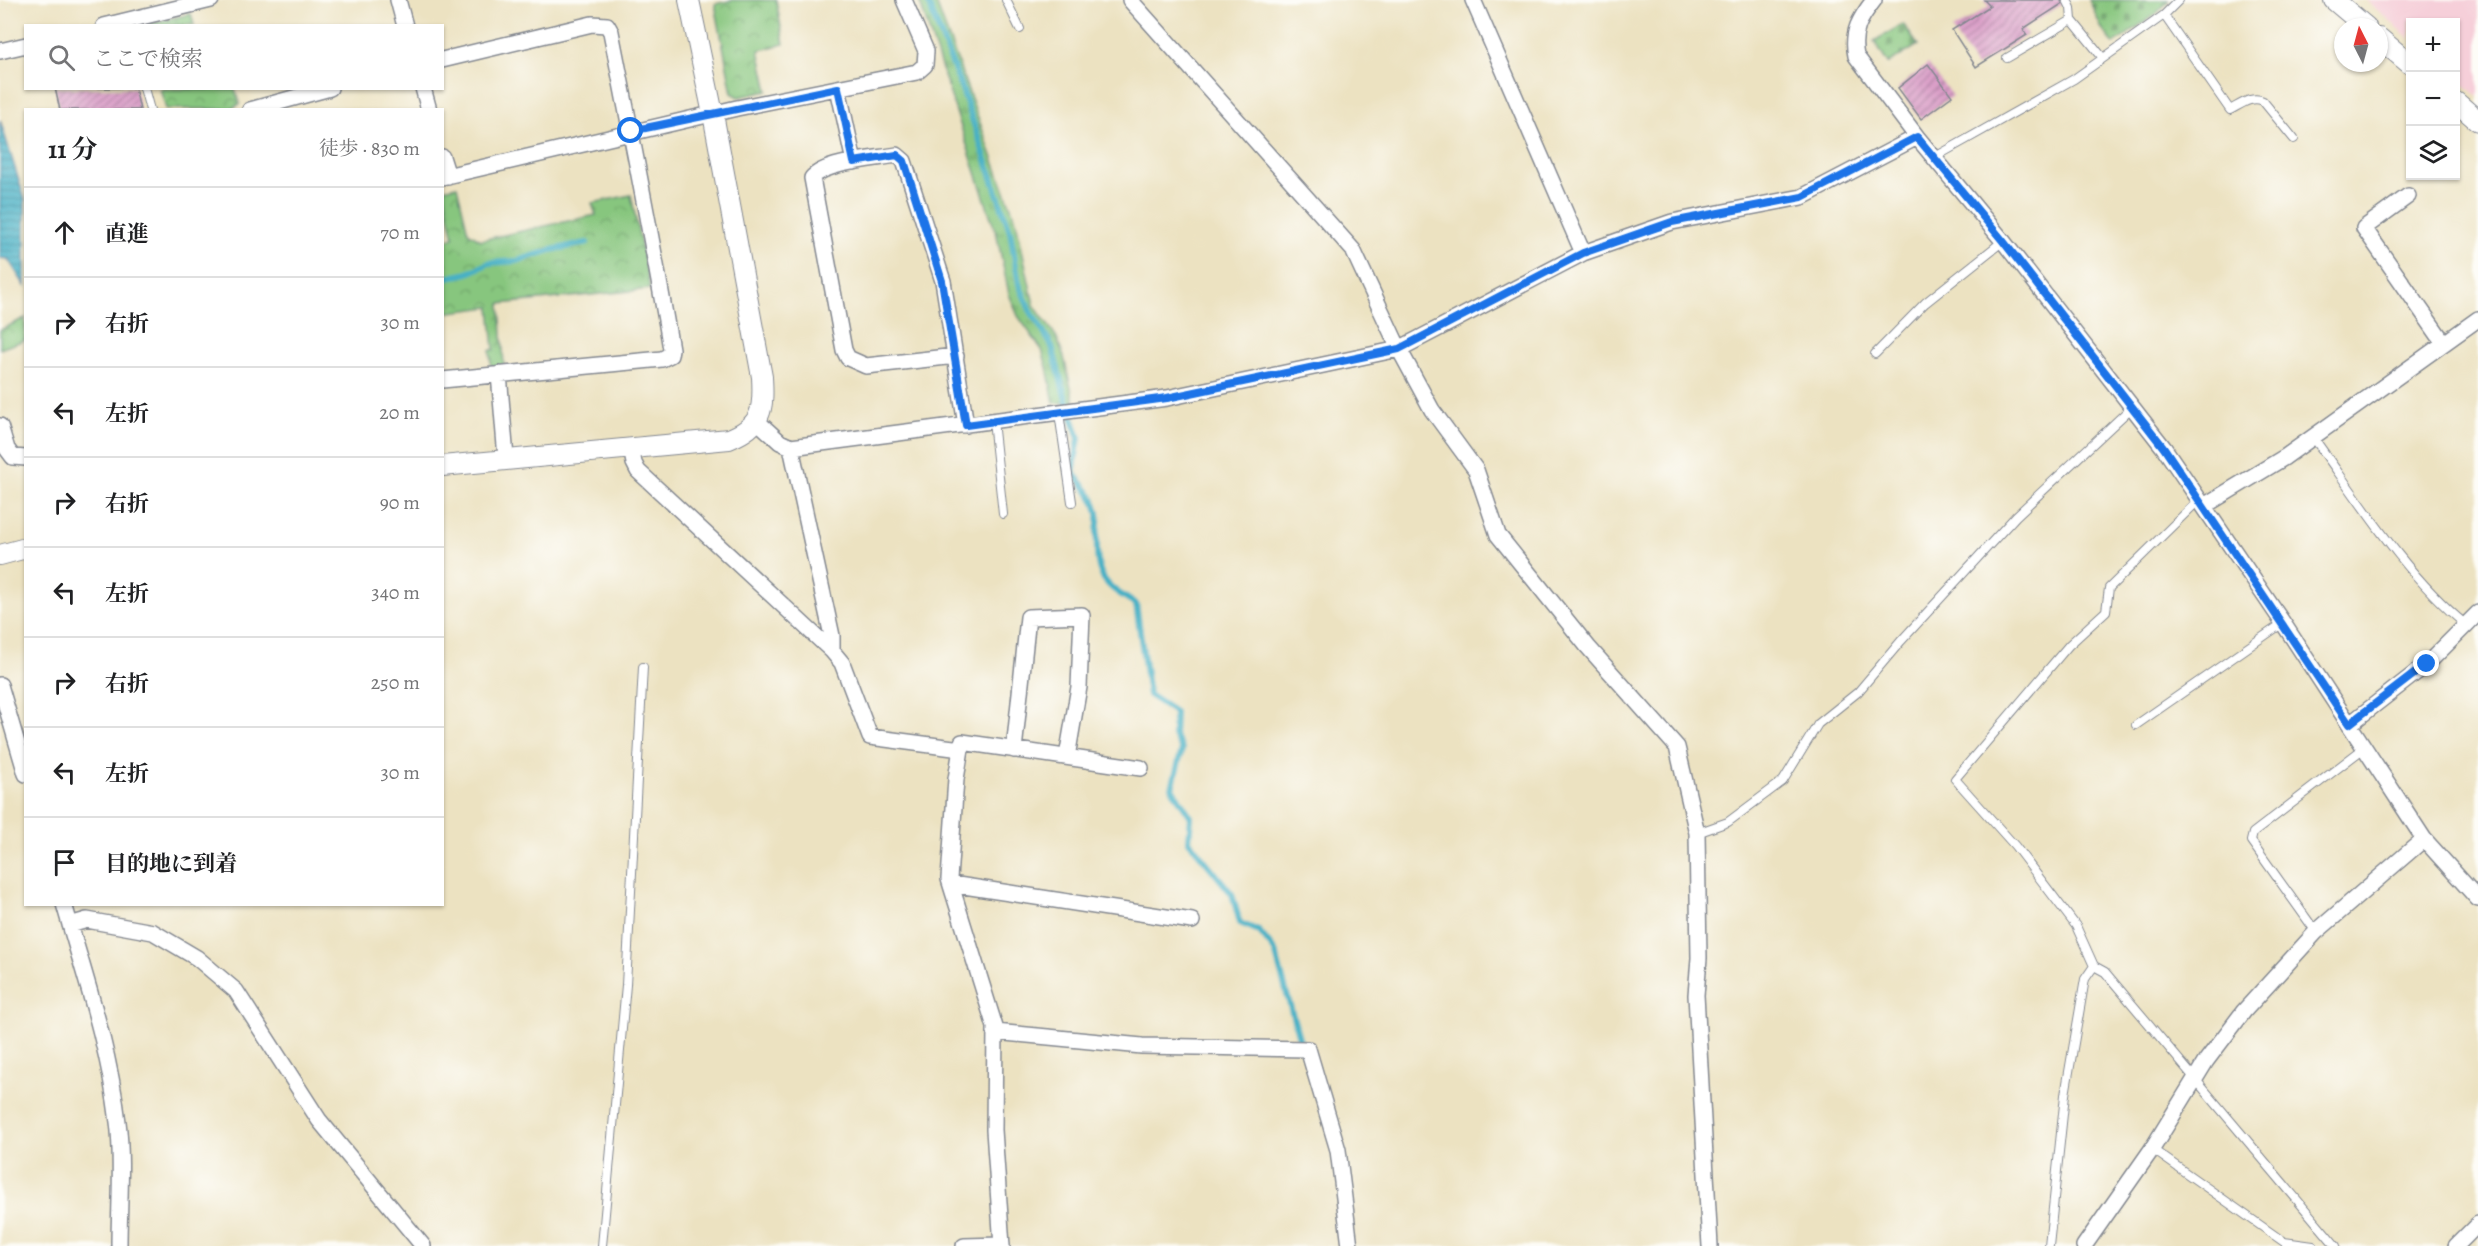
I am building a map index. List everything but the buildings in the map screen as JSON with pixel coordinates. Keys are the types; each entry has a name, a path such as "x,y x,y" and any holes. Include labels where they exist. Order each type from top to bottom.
{"street":[{"path":"141,0 145,15"},
{"path":"111,24 209,0"},
{"path":"398,0 404,24"},
{"path":"444,466 506,458 729,439 743,434 757,421 762,409 762,377 713,114 689,0"},
{"path":"445,177 631,131 917,72 925,65 926,51 904,0"},
{"path":"1130,0 1353,250 1399,349 1432,411 1476,470 1498,535 1588,647 1677,747 1697,833 1699,958 1696,995 1710,1246"},
{"path":"1473,0 1583,253"},
{"path":"1874,0 1864,12 1855,32 1853,43 1857,56 1917,137 2003,241 2164,448 2283,623 2424,839 2478,899"},
{"path":"2334,0 2355,18"},
{"path":"444,60 592,24 607,25 611,32 657,262 671,349 670,355 662,359 444,380"},
{"path":"0,51 24,45"},
{"path":"2388,46 2406,61"},
{"path":"838,88 854,162"},
{"path":"257,108 323,90"},
{"path":"424,90 428,108"},
{"path":"2460,105 2478,121"},
{"path":"757,421 780,442 791,447 1167,398 1399,349 1583,253 1672,222 1802,197 1917,137"},
{"path":"956,356 866,366 848,358 844,350 812,178 816,172 854,162 897,155 904,161 942,281 956,356 966,425"},
{"path":"2408,196 2364,228 2444,343"},
{"path":"2202,502 2285,457 2478,319"},
{"path":"499,374 506,458"},
{"path":"0,426 7,449 13,457 24,458"},
{"path":"791,447 832,636 832,651"},
{"path":"631,448 633,463 638,471 832,651 842,663 870,737 961,749"},
{"path":"0,555 24,549"},
{"path":"2349,724 2427,664 2478,613"},
{"path":"1014,750 1028,617 1082,615 1080,687 1067,758"},
{"path":"0,685 24,767"},
{"path":"964,1246 1002,1245 994,1130 995,1032 949,879 956,779 962,742 1141,768"},
{"path":"2084,1246 2152,1149 2206,1061 2244,1011 2316,932 2424,839"},
{"path":"951,884 1192,921"},
{"path":"65,906 94,1002 113,1090 118,1125 119,1246"},
{"path":"70,925 87,920 153,932 197,958 236,991 319,1120 423,1246"},
{"path":"995,1032 1142,1046 1308,1049 1338,1150 1350,1246"},
{"path":"2456,1246 2478,1224"}],"lane":[{"path":"1006,0 1020,29"},
{"path":"2067,0 2072,20 2103,58"},
{"path":"1935,157 2039,99 2103,58 2164,15 2179,0"},
{"path":"2164,15 2230,110 2253,98 2259,98 2294,139"},
{"path":"2007,58 2072,20"},
{"path":"145,90 149,108"},
{"path":"1875,354 1925,303 2003,241"},
{"path":"1697,833 1728,822 1783,781 1818,724 1858,692 1902,640 2016,516 2131,408"},
{"path":"1059,413 1072,502"},
{"path":"993,422 1003,514"},
{"path":"2313,437 2385,536 2441,603 2465,624"},
{"path":"2202,502 2109,588 2106,610 2068,645 1955,779 2015,846 2076,926 2094,966 2105,972 2336,1246"},
{"path":"2136,725 2283,623"},
{"path":"602,1246 626,985 643,667"},
{"path":"2316,932 2251,841 2253,833 2364,748"},
{"path":"2049,1246 2065,1095 2085,979 2094,966"},
{"path":"2152,1149 2284,1242 2313,1246"}],"shaded area":[{"path":"2366,0 2478,0 2478,97 2460,81 2460,18 2406,18 2406,35"}],"green space":[{"path":"733,0 776,0 784,44 759,50 768,91 739,97 732,93 715,4"},
{"path":"919,0 935,0 1016,221 1034,305 1056,336 1064,357 1074,402 1054,403 1042,350 1018,316 1009,294 997,236"},
{"path":"2089,0 2169,0 2158,12 2114,44 2101,27"},
{"path":"191,14 194,24 146,24"},
{"path":"1903,24 1918,45 1888,64 1874,41"},
{"path":"160,90 235,90 240,104 232,108 166,108"},
{"path":"457,186 468,232 481,240 596,215 592,203 631,195 650,289 500,304 504,366 491,367 490,350 494,350 490,307 444,313 444,240 454,238 444,189"},
{"path":"24,318 24,340 0,349 0,330"}],"water":[{"path":"0,120 24,197 24,284 8,259 0,258"}],"waterway":[{"path":"927,0 962,89 1010,231 1019,284 1030,310 1052,346 1079,438 1073,473 1085,486 1098,513 1097,550 1100,570 1108,585 1136,604 1149,695 1175,712 1174,735 1182,749 1172,788 1191,817 1189,841 1232,894 1240,923 1259,931 1275,951 1302,1049"},
{"path":"444,279 468,273 489,263 517,261 551,250 587,243"}],"route":[{"path":"631,131 838,88 854,162 897,155 904,161 942,281 966,425 1167,398 1399,349 1583,253 1672,222 1802,197 1917,137 2003,241 2164,448 2349,724 2427,664"}]}
